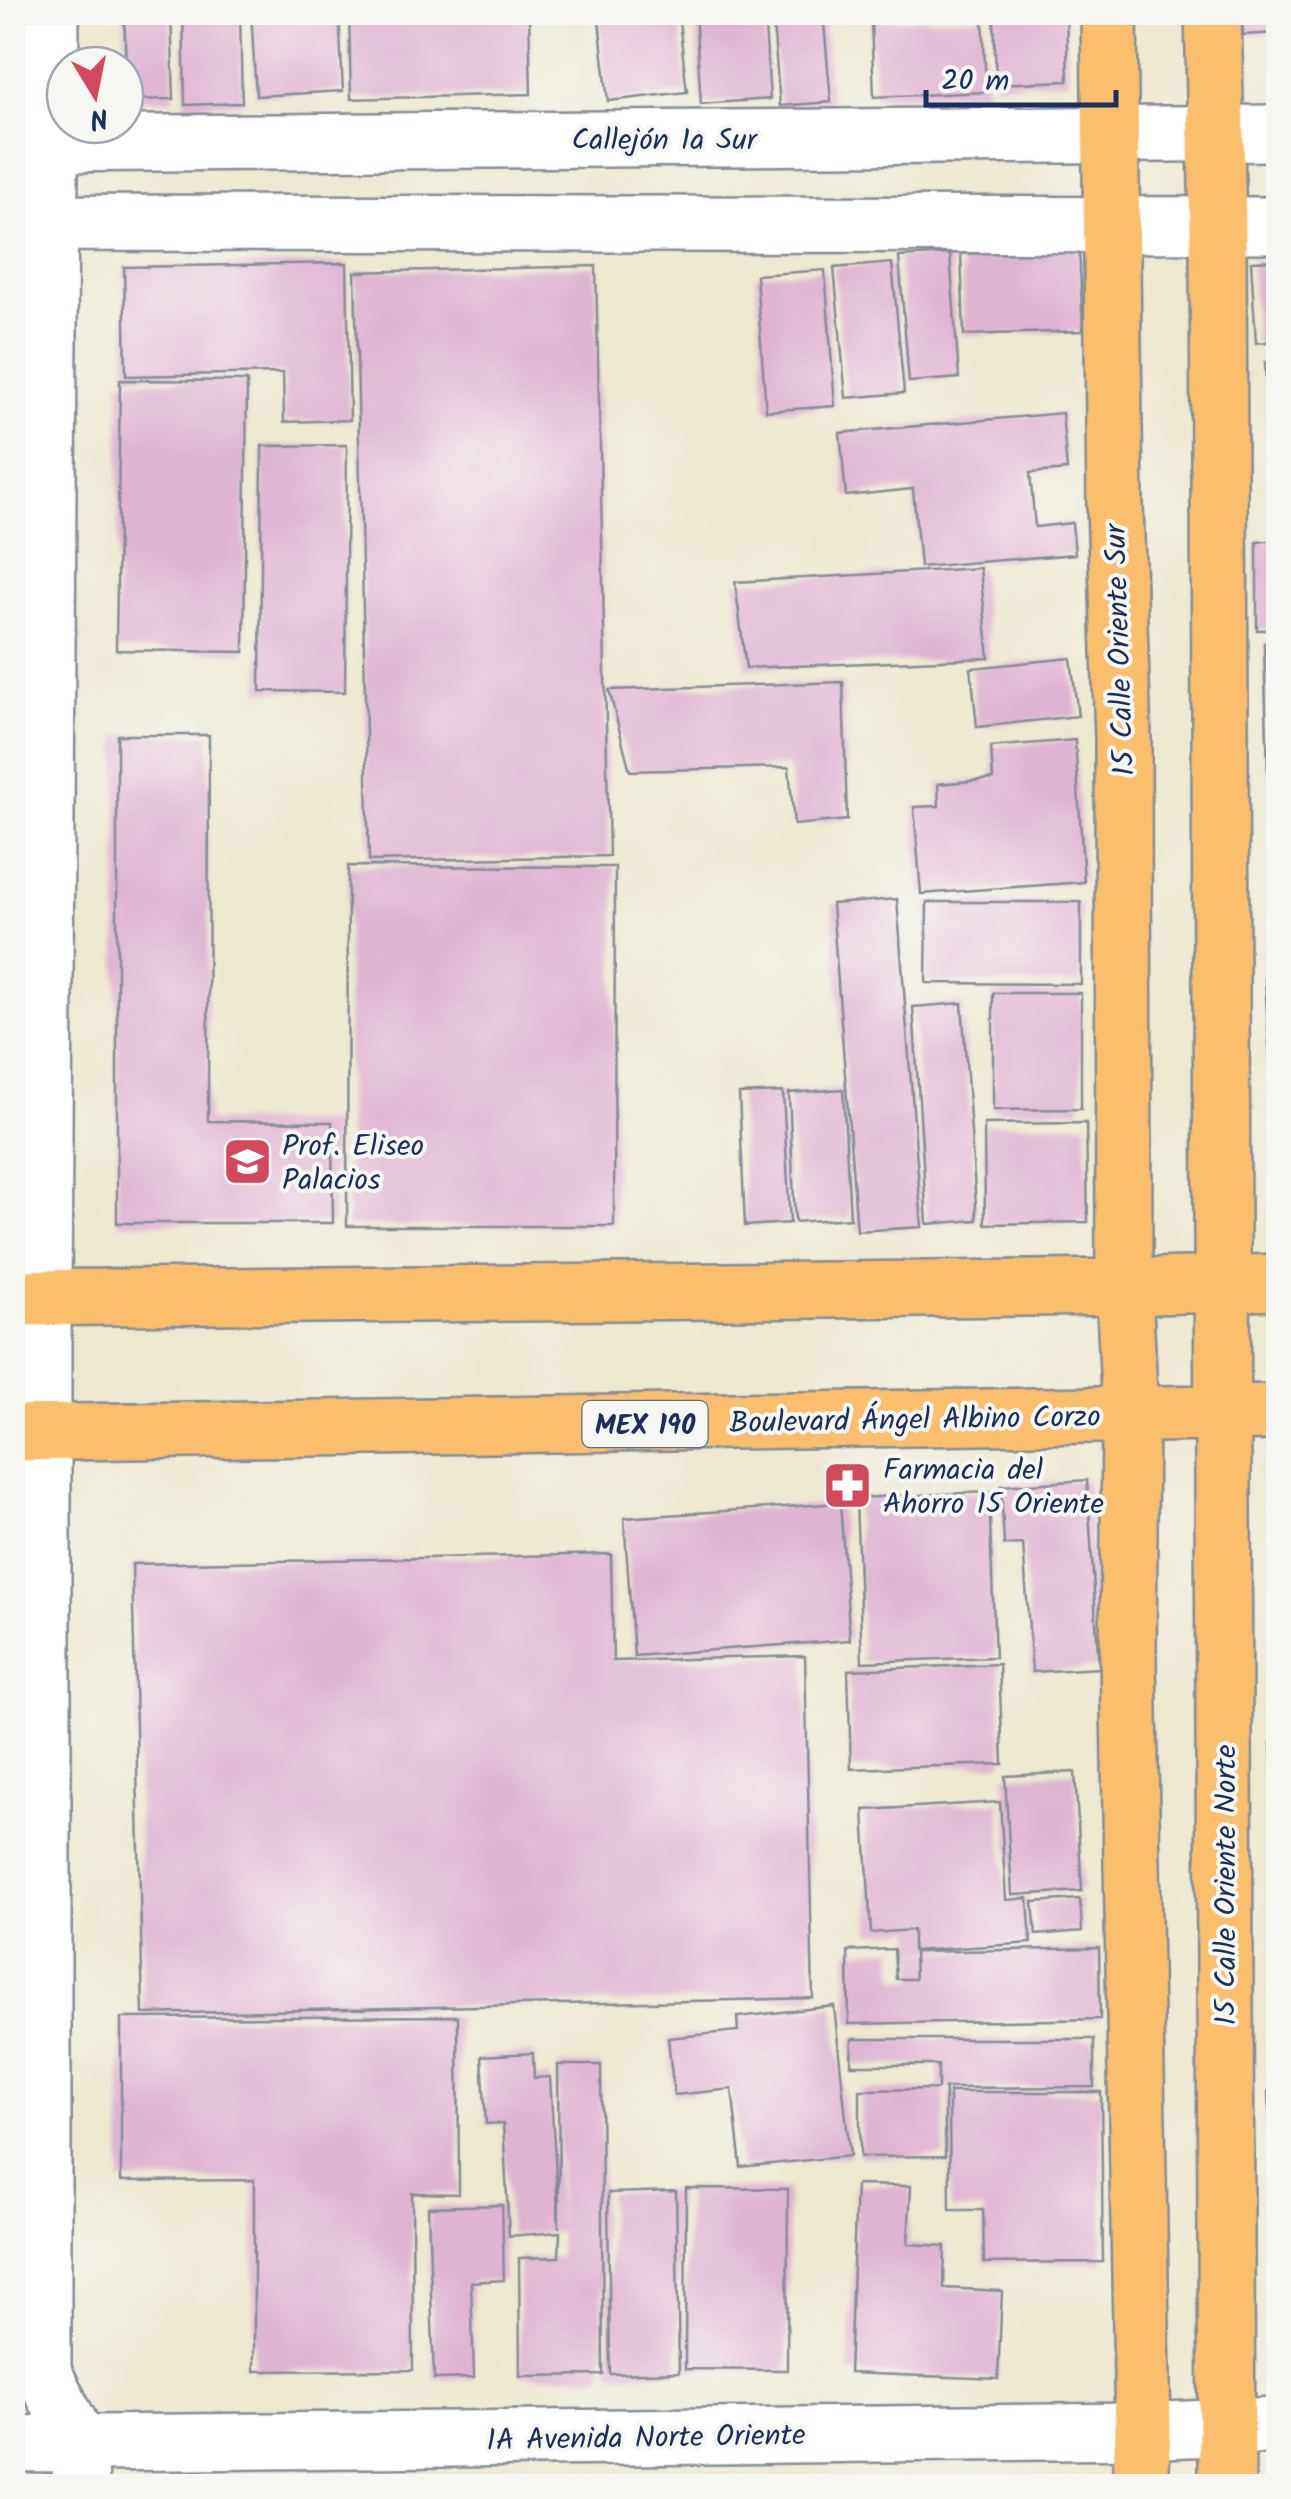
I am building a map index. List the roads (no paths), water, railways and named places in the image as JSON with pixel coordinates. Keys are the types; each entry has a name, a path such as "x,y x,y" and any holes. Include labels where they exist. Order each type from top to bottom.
{"main road":[{"name":"15 Calle Oriente Sur","path":"1109,12 1110,226 1123,739 1124,1287"},
{"path":"1213,12 1218,226 1223,1282"},
{"name":"15 Calle Oriente Norte","path":"1223,1282 1222,1414 1253,2426 1226,2486"},
{"path":"28,1299 1278,1282"},
{"path":"1124,1287 1130,1415 1128,1658 1143,2431 1140,2486"},
{"name":"Boulevard Ángel Albino Corzo","path":"28,1434 1278,1412"}],"street":[{"path":"50,45 51,12"},
{"name":"Callejón 1a Sur","path":"145,143 1278,134"},
{"path":"49,145 28,1434 44,2372 80,2465"},
{"path":"50,223 1278,226"},
{"path":"12,2430 44,2372"},
{"name":"1A Avenida Norte Oriente","path":"12,2444 80,2465 1253,2426"}],"place":[{"name":"Prof. Eliseo Palacios","path":"247,1162"},
{"name":"Farmacia del Ahorro 15 Oriente","path":"848,1486"}]}
